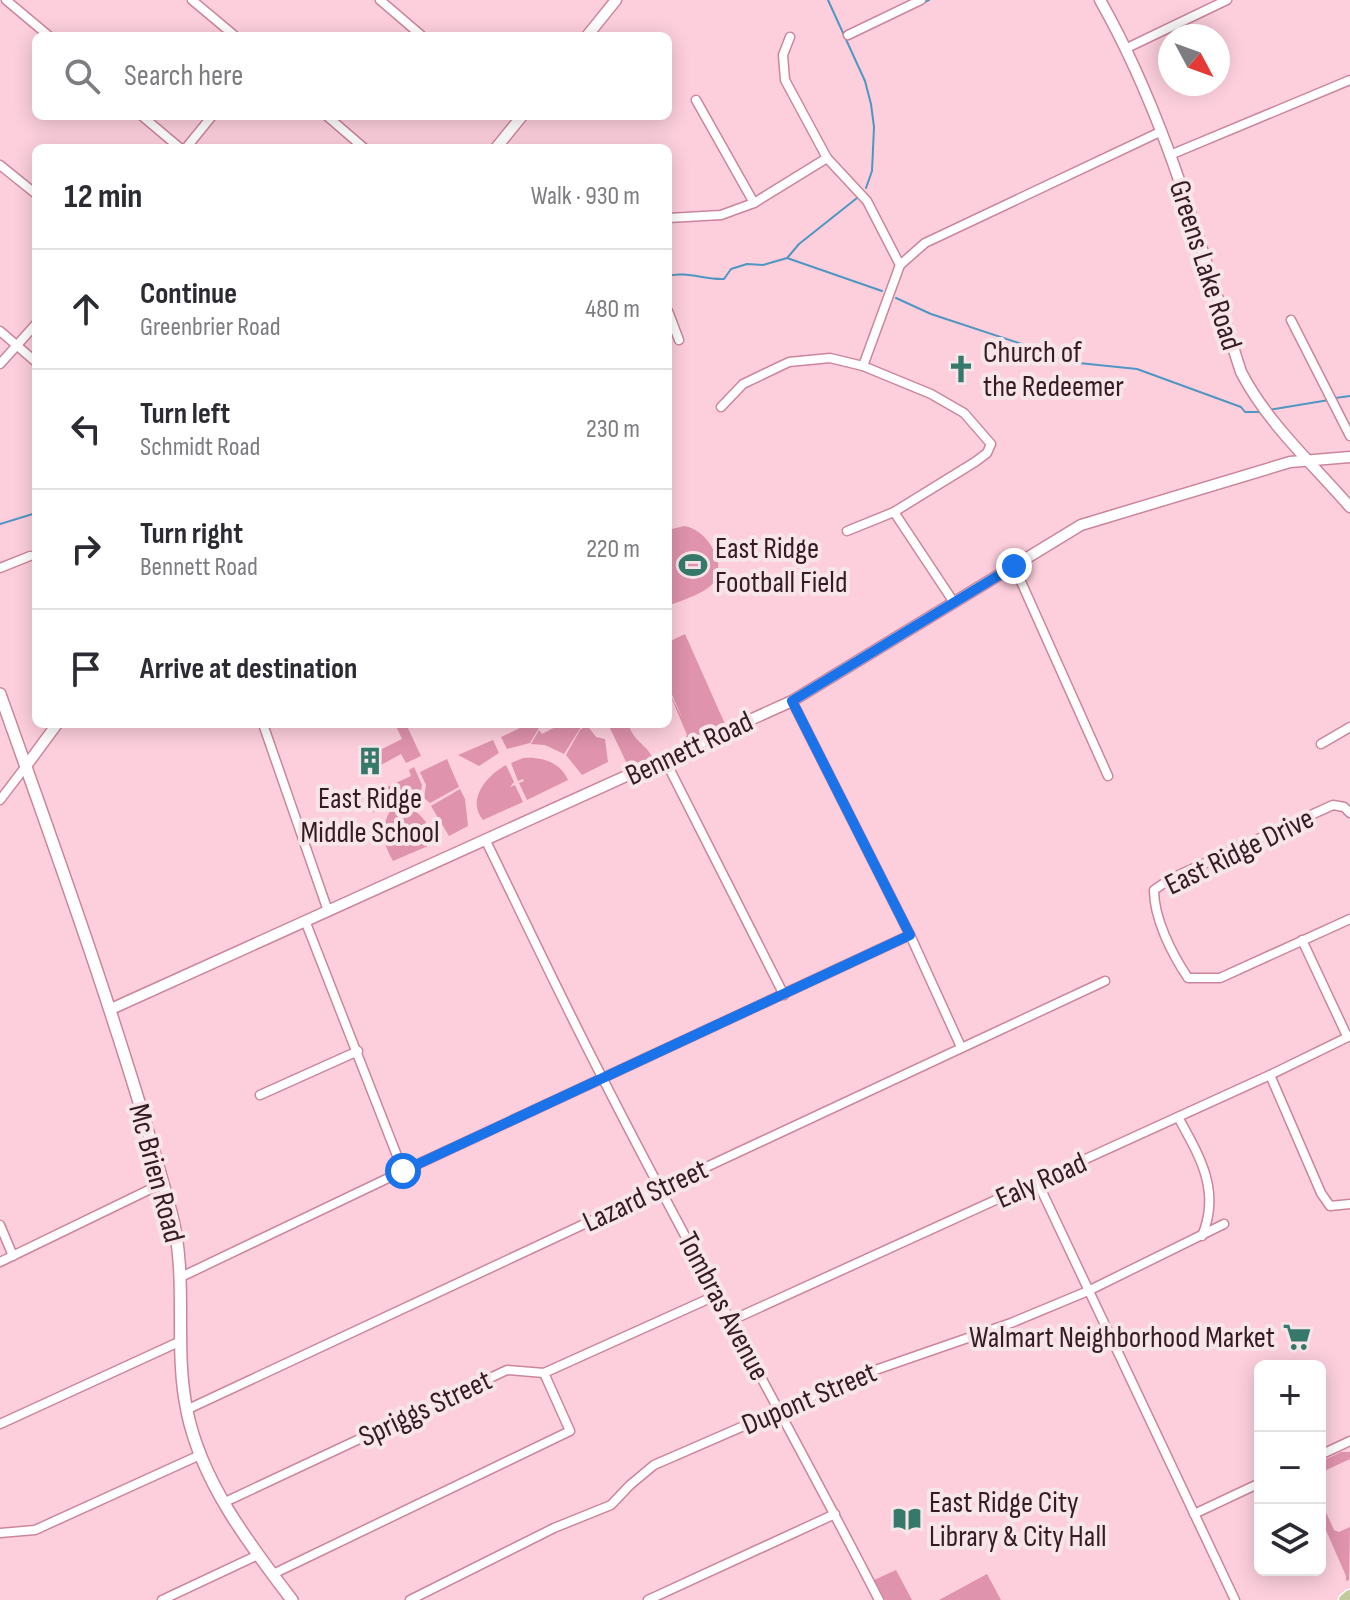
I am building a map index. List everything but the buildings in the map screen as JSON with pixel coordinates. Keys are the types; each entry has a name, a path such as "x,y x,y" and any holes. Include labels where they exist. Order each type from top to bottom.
{"main road":[{"name":"Mc Brien Road","path":"0,694 111,1009 179,1240 186,1410 200,1455 258,1555 292,1600"},
{"path":"1345,1600 1350,1596"}],"street":[{"path":"6,0 44,32"},
{"path":"192,0 230,32"},
{"path":"380,0 417,32"},
{"path":"590,32 616,0"},
{"path":"848,35 909,3 921,0"},
{"name":"Greens Lake Road","path":"1100,0 1127,48 1162,131 1241,372 1273,422 1350,507"},
{"path":"1127,48 1227,0"},
{"path":"790,37 783,55 785,80 827,158 867,201 900,265"},
{"path":"1170,155 1350,80"},
{"path":"696,100 754,203"},
{"path":"147,120 178,144"},
{"path":"187,144 208,120"},
{"path":"332,120 359,144"},
{"path":"499,144 517,120"},
{"path":"863,366 900,265 925,243 1162,131"},
{"path":"672,218 721,215 754,203 827,158"},
{"path":"0,165 32,191"},
{"path":"1291,320 1350,436"},
{"path":"672,322 679,340"},
{"path":"0,364 32,328"},
{"path":"0,331 32,359"},
{"path":"721,407 743,384 789,362 830,358 863,366 931,394 964,413 991,444 987,453 975,462 894,512 847,531"},
{"name":"Bennett Road","path":"111,1009 792,701 1081,525 1278,465 1309,459 1350,457"},
{"path":"894,512 953,601"},
{"path":"0,568 30,556"},
{"path":"1014,566 1108,776"},
{"path":"792,701 910,935 961,1047"},
{"path":"1321,744 1350,727"},
{"path":"0,800 54,728"},
{"path":"264,728 328,911"},
{"path":"665,760 784,995"},
{"name":"East Ridge Drive","path":"1350,813 1344,807 1333,805 1170,879 1154,890 1154,906 1188,978 1220,978 1350,919"},
{"name":"Tombras Avenue","path":"485,839 603,1079 879,1600"},
{"path":"306,923 403,1171"},
{"path":"181,1277 910,935"},
{"path":"1302,940 1349,1036"},
{"name":"Lazard Street","path":"186,1410 1105,981"},
{"name":"Ealy Road","path":"730,1321 1349,1036"},
{"path":"260,1095 358,1051"},
{"path":"1270,1075 1321,1193 1330,1206 1350,1204"},
{"path":"1178,1117 1209,1186 1209,1217 1202,1236"},
{"path":"1037,1181 1235,1600"},
{"path":"0,1262 163,1183"},
{"name":"Dupont Street","path":"410,1600 554,1528 611,1505 654,1465 861,1375 1011,1323 1088,1291 1224,1224"},
{"path":"0,1225 13,1256"},
{"name":"Spriggs Street","path":"225,1502 507,1370 544,1373 717,1295"},
{"path":"0,1424 181,1341"},
{"path":"273,1574 570,1431 544,1373"},
{"path":"1326,1452 1350,1441"},
{"path":"0,1533 35,1530 200,1455"},
{"path":"1194,1514 1254,1486"},
{"path":"648,1600 835,1514"},
{"path":"162,1600 258,1555"}],"shaded area":[{"name":"East Ridge Football Field","path":"684,526 700,533 716,556 718,574 705,590 672,604 672,529"},
{"path":"685,634 725,724 685,744 683,740 687,735 672,699 683,719 672,695 672,640"},
{"path":"397,728 408,728 421,756 406,763 401,754 381,765 377,758 381,757 378,751 402,739"},
{"path":"520,728 539,728 530,743 507,749 501,737"},
{"path":"553,728 580,728 564,754 545,745 531,744 539,730 542,734"},
{"path":"589,728 596,737 605,739 608,762 582,775 566,755 580,730"},
{"path":"610,728 630,728 652,757 627,770 623,766 627,764"},
{"path":"493,740 499,753 479,766 458,755"},
{"path":"523,758 550,762 561,769 568,780 527,800 519,783 524,781 518,781 511,763"},
{"path":"447,759 459,787 430,803 424,798 426,785 420,772"},
{"path":"506,765 514,782 510,787 515,785 523,802 483,820 478,812 478,796 492,775"},
{"path":"414,767 422,785 420,796 406,793 394,796 373,813 376,792 411,776 409,770"},
{"path":"460,789 465,799 468,826 449,836 431,806"},
{"path":"403,806 424,820 435,843 393,861 385,842 385,824 390,811"},
{"path":"1341,1452 1350,1452 1350,1459 1326,1470 1326,1459"},
{"path":"1326,1512 1334,1530 1339,1532 1350,1527 1349,1580 1346,1581 1326,1530"},
{"path":"896,1570 912,1600 885,1600 874,1580"},
{"path":"987,1574 1001,1600 939,1600"}],"waterway":[{"path":"828,0 865,81 871,104 874,127 872,171 866,188"},
{"path":"923,3 929,0"},
{"path":"788,257 799,244 857,198"},
{"path":"672,275 724,279 731,269 787,258 882,291"},
{"path":"896,298 931,314 1069,362 1137,369 1241,407 1245,412 1262,412"},
{"path":"1335,398 1350,396"},
{"path":"1269,410 1329,400"},
{"path":"0,524 32,514"}],"place":[{"name":"Church of the Redeemer","path":"961,369"},
{"name":"East Ridge Football Field","path":"693,565"},
{"name":"East Ridge Middle School","path":"370,761"},
{"name":"Walmart Neighborhood Market","path":"1297,1337"},
{"name":"East Ridge City Library & City Hall","path":"907,1519"}],"route":[{"path":"403,1171 910,935 792,701 1014,566"}]}
